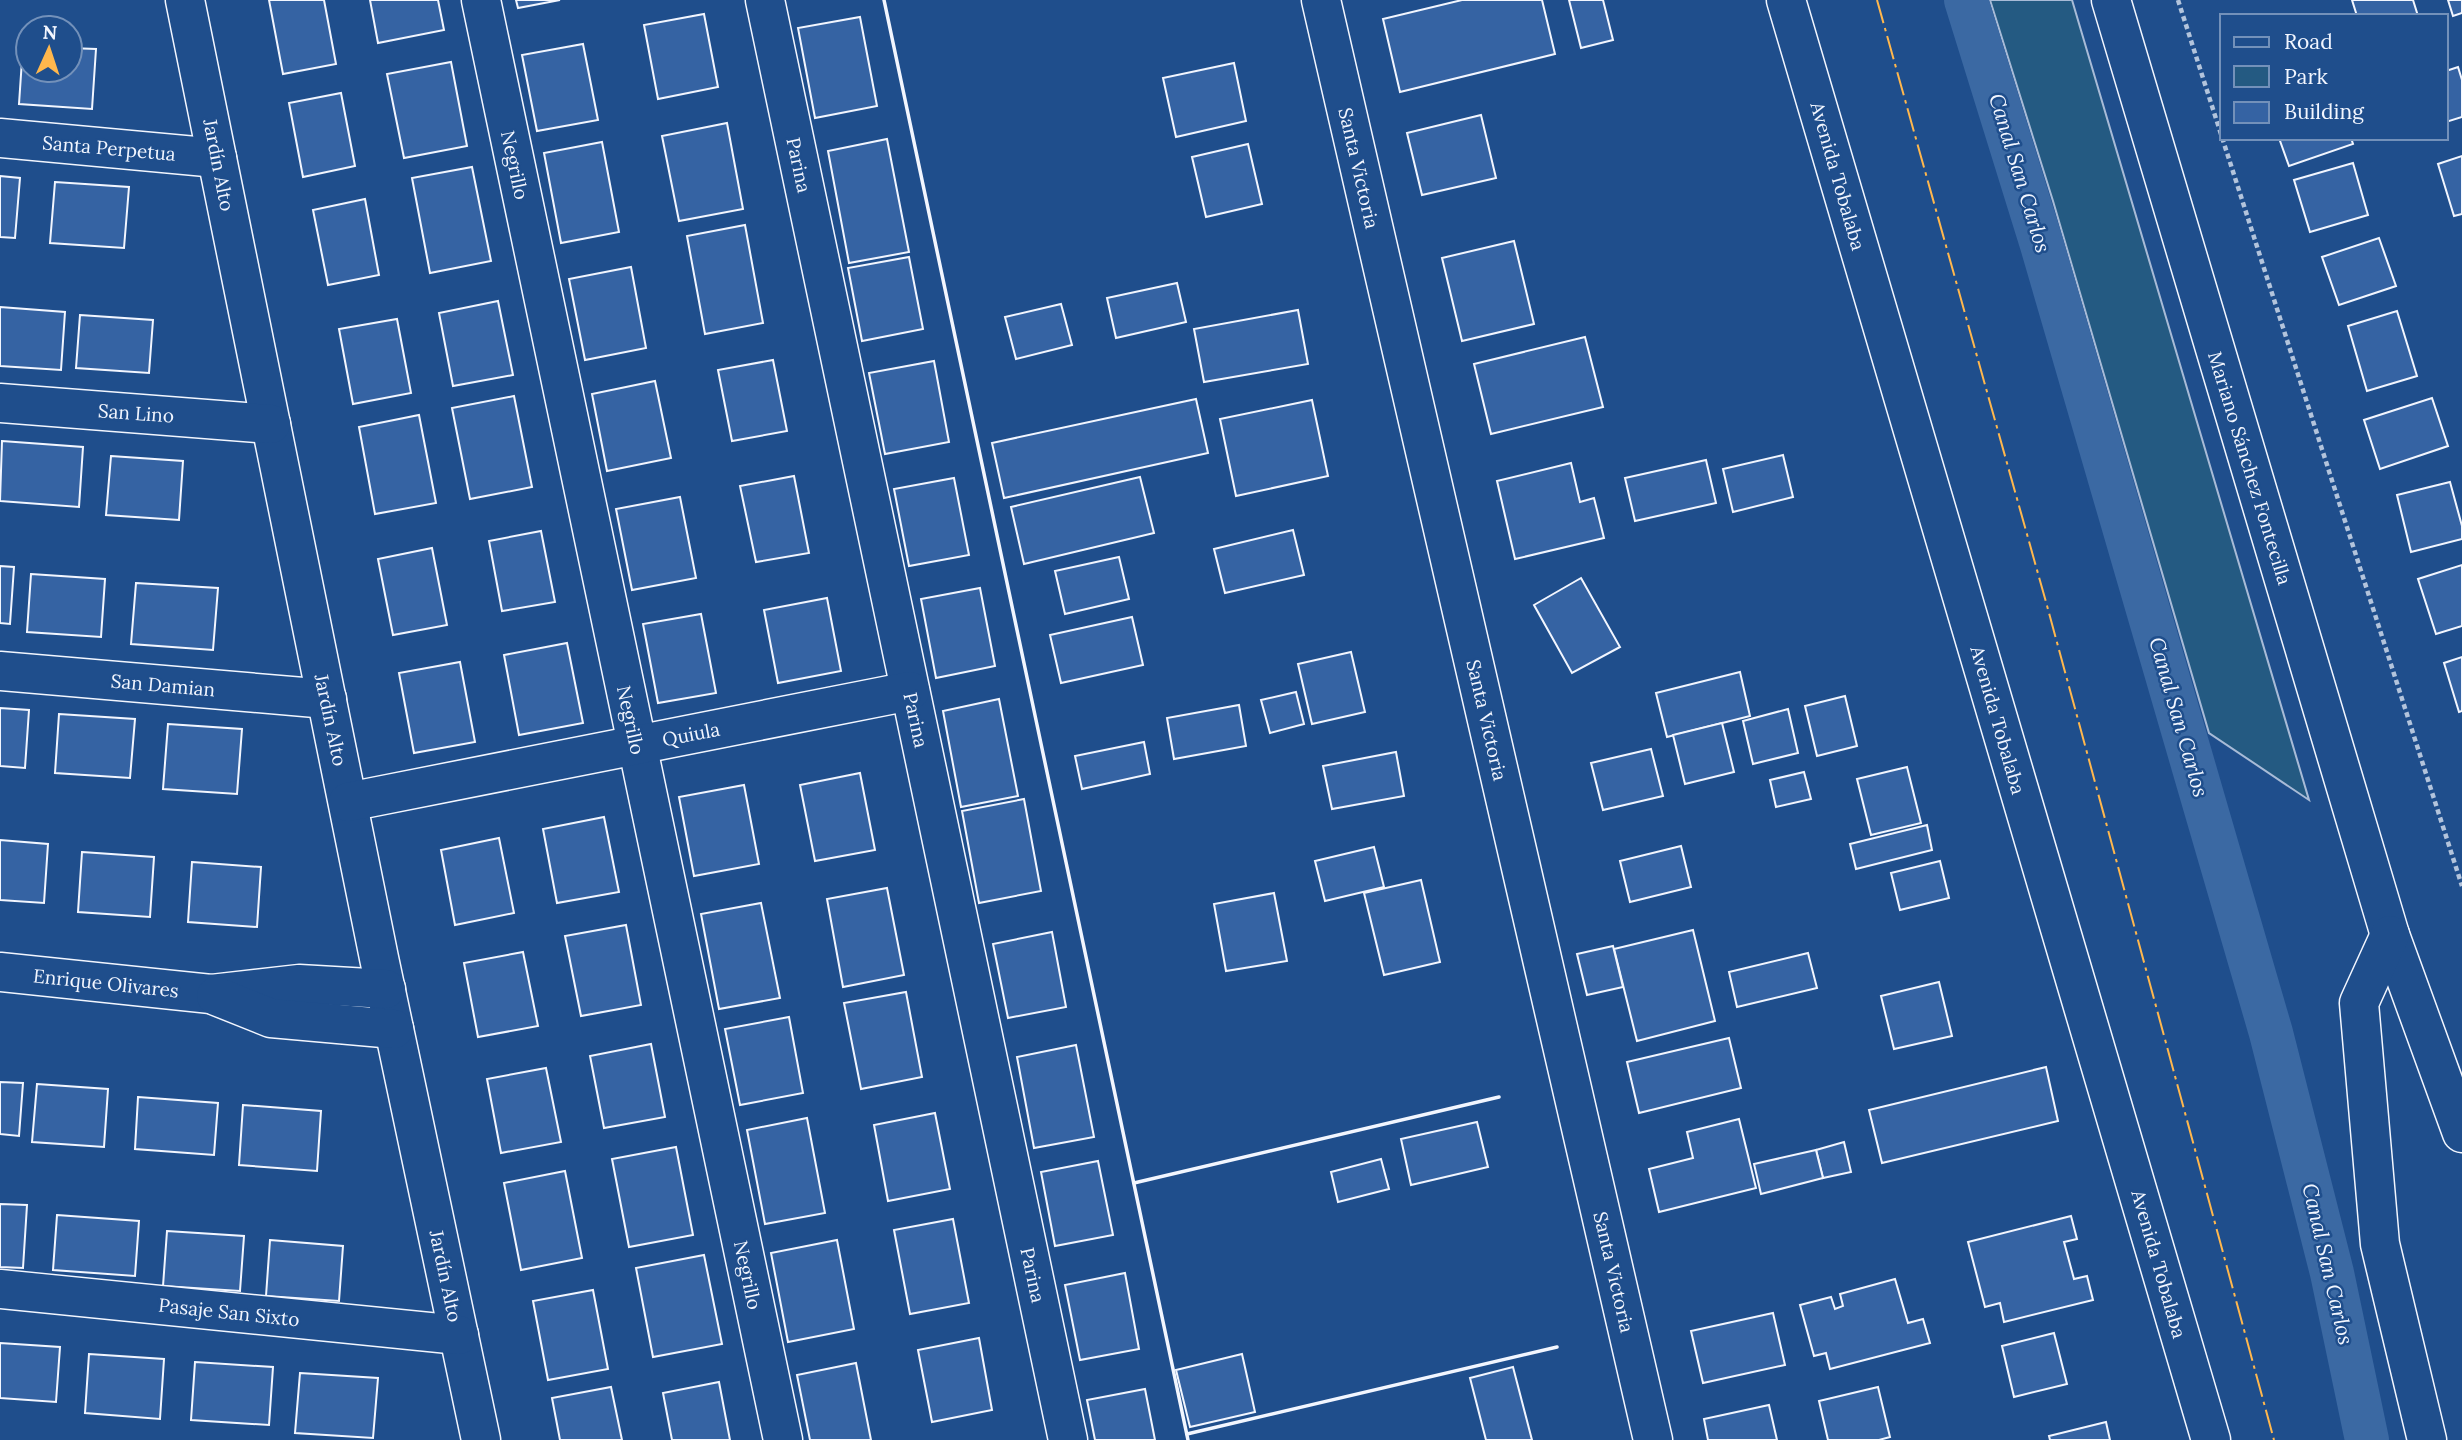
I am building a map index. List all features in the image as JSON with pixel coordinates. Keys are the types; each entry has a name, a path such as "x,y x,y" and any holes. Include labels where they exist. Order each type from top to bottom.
{"street":[{"name":"Jardín Alto","path":"185,0 394,1030 481,1440"},
{"name":"Negrillo","path":"481,0 783,1440"},
{"name":"Parina","path":"765,0 1068,1440"},
{"name":"Santa Victoria","path":"1321,0 1653,1440"},
{"name":"Avenida Tobalaba","path":"1786,0 2211,1440"},
{"name":"Mariano Sánchez Fontecilla","path":"2111,0 2390,935 2462,1133"},
{"name":"Santa Perpetua","path":"0,138 217,158"},
{"name":"San Lino","path":"0,403 271,424"},
{"name":"San Damian","path":"0,671 327,699"},
{"name":"Quiula","path":"348,802 910,691"},
{"path":"2390,935 2359,1003 2380,1244 2427,1440"},
{"name":"Enrique Olivares","path":"0,972 211,994 299,984 386,989"},
{"name":"Enrique Olivares","path":"211,994 271,1018 394,1030"},
{"name":"Pasaje San Sixto","path":"0,1289 459,1335"}],"path":[{"path":"2178,0 2220,131"},
{"path":"2223,140 2462,886"}],"green space":[{"path":"1990,0 2072,0 2309,800 2209,733 2053,201"}],"building":[{"path":"269,0 324,0 336,64 283,74"},
{"path":"370,0 438,0 444,30 378,43"},
{"path":"516,0 560,0 518,8"},
{"path":"1462,0 1542,0 1555,54 1400,92 1383,19"},
{"path":"1569,0 1603,0 1613,40 1581,48"},
{"path":"2352,0 2413,0 2417,14 2356,14"},
{"path":"2448,0 2462,0 2462,13 2453,16"},
{"path":"704,14 718,87 658,99 644,25"},
{"path":"860,17 877,106 815,118 798,28"},
{"path":"583,44 598,120 537,131 522,55"},
{"path":"84,49 96,49 92,109 19,104 20,84 84,84"},
{"path":"451,62 467,146 404,158 387,74"},
{"path":"1234,63 1246,121 1176,137 1163,78"},
{"path":"2458,67 2462,80 2462,117 2448,121 2448,70"},
{"path":"341,93 355,166 303,177 289,103"},
{"path":"1481,115 1496,178 1422,195 1407,133"},
{"path":"727,123 743,209 679,221 662,136"},
{"path":"887,139 909,252 849,263 828,151"},
{"path":"2280,140 2352,140 2353,144 2289,166"},
{"path":"602,142 619,232 561,243 544,153"},
{"path":"1248,144 1262,204 1206,217 1192,157"},
{"path":"2462,156 2462,214 2454,216 2438,164"},
{"path":"2353,163 2368,215 2310,232 2294,180"},
{"path":"472,167 491,261 430,273 412,178"},
{"path":"0,176 20,178 15,238 0,237"},
{"path":"55,182 129,187 124,248 50,243"},
{"path":"365,199 379,275 328,285 313,210"},
{"path":"745,225 763,323 705,334 687,236"},
{"path":"2379,238 2396,286 2339,305 2322,257"},
{"path":"1514,241 1534,324 1462,341 1442,258"},
{"path":"909,257 923,329 862,341 848,268"},
{"path":"631,267 646,348 585,360 569,279"},
{"path":"1177,283 1186,322 1116,338 1107,298"},
{"path":"498,301 513,375 453,386 439,313"},
{"path":"1061,304 1072,345 1016,359 1005,317"},
{"path":"0,307 65,312 61,370 0,366"},
{"path":"1298,310 1308,364 1204,382 1194,329"},
{"path":"2397,311 2417,376 2367,391 2348,326"},
{"path":"80,315 153,320 149,373 76,368"},
{"path":"397,319 411,393 353,404 339,329"},
{"path":"1585,337 1603,407 1491,434 1474,364"},
{"path":"773,360 787,431 732,441 718,370"},
{"path":"934,361 949,442 885,454 869,373"},
{"path":"655,381 671,458 607,471 592,394"},
{"path":"514,396 532,487 470,499 452,408"},
{"path":"2432,398 2448,446 2380,469 2364,420"},
{"path":"1196,399 1208,453 1004,498 992,443"},
{"path":"1312,400 1328,476 1236,496 1220,419"},
{"path":"419,415 436,503 375,514 359,427"},
{"path":"2,441 83,447 79,507 0,501"},
{"path":"1783,455 1793,497 1733,512 1723,469"},
{"path":"111,456 183,461 179,520 106,515"},
{"path":"1706,460 1716,503 1635,521 1625,478"},
{"path":"1571,463 1580,502 1594,498 1604,538 1515,559 1497,481"},
{"path":"794,476 809,553 756,562 740,486"},
{"path":"1140,477 1154,533 1024,564 1011,507"},
{"path":"954,478 969,555 909,566 894,489"},
{"path":"2450,482 2462,526 2462,539 2411,552 2397,495"},
{"path":"680,497 696,578 632,590 616,509"},
{"path":"1293,530 1304,575 1225,593 1214,549"},
{"path":"541,531 555,602 502,611 489,541"},
{"path":"432,548 447,625 393,635 378,559"},
{"path":"1119,557 1129,599 1065,614 1055,571"},
{"path":"2462,565 2462,626 2436,634 2418,579"},
{"path":"0,566 14,567 10,624 0,623"},
{"path":"31,574 105,579 101,637 27,632"},
{"path":"1581,578 1620,647 1572,673 1534,605"},
{"path":"136,583 218,588 213,650 131,644"},
{"path":"980,588 995,666 936,678 921,599"},
{"path":"827,598 841,671 778,683 764,610"},
{"path":"701,614 716,693 658,703 643,624"},
{"path":"1132,617 1143,665 1061,683 1050,635"},
{"path":"567,643 583,723 519,735 504,655"},
{"path":"1351,652 1365,712 1312,724 1298,664"},
{"path":"2462,657 2462,711 2459,712 2444,663"},
{"path":"460,662 475,742 414,753 399,673"},
{"path":"1740,672 1750,716 1667,737 1656,693"},
{"path":"1296,692 1304,724 1270,733 1261,700"},
{"path":"1845,696 1857,746 1817,756 1805,706"},
{"path":"999,699 1018,796 961,807 943,711"},
{"path":"1239,705 1246,746 1174,759 1167,718"},
{"path":"0,708 29,710 25,768 0,766"},
{"path":"1788,709 1798,753 1753,764 1743,721"},
{"path":"59,714 135,719 130,778 55,773"},
{"path":"1722,723 1734,772 1685,784 1673,735"},
{"path":"168,724 242,729 237,794 163,789"},
{"path":"1144,742 1150,774 1082,789 1075,756"},
{"path":"1651,749 1663,796 1603,810 1591,763"},
{"path":"1396,752 1404,796 1332,809 1323,766"},
{"path":"1907,767 1921,823 1871,835 1857,779"},
{"path":"1804,772 1811,799 1776,807 1770,780"},
{"path":"860,773 875,850 815,861 800,785"},
{"path":"744,785 759,864 694,876 679,797"},
{"path":"1024,799 1041,891 979,903 962,811"},
{"path":"604,817 619,892 557,903 543,829"},
{"path":"1927,825 1932,850 1856,869 1850,844"},
{"path":"499,838 514,913 455,925 441,850"},
{"path":"0,840 48,844 44,903 0,900"},
{"path":"1681,846 1691,887 1630,902 1620,861"},
{"path":"1374,847 1384,887 1325,901 1315,861"},
{"path":"82,852 154,857 150,917 78,912"},
{"path":"1940,861 1949,898 1900,910 1891,873"},
{"path":"192,862 261,867 257,927 188,922"},
{"path":"1421,880 1440,962 1384,975 1364,893"},
{"path":"887,888 904,975 843,987 827,899"},
{"path":"1274,893 1287,961 1226,971 1214,904"},
{"path":"761,903 780,998 719,1009 701,914"},
{"path":"626,925 641,1005 581,1016 565,936"},
{"path":"1693,930 1715,1021 1637,1041 1614,949"},
{"path":"1052,932 1066,1007 1008,1018 993,944"},
{"path":"1613,946 1623,987 1587,995 1577,954"},
{"path":"523,952 538,1026 478,1037 464,963"},
{"path":"1808,953 1817,988 1737,1007 1729,972"},
{"path":"1939,982 1952,1036 1894,1049 1881,996"},
{"path":"906,992 922,1077 861,1089 844,1003"},
{"path":"789,1017 803,1093 740,1105 725,1029"},
{"path":"1729,1038 1741,1088 1639,1113 1627,1062"},
{"path":"651,1044 665,1117 604,1128 590,1056"},
{"path":"1076,1045 1094,1137 1034,1148 1017,1057"},
{"path":"2046,1067 2058,1121 1882,1163 1869,1110"},
{"path":"546,1068 561,1142 501,1153 487,1079"},
{"path":"0,1082 23,1083 19,1136 0,1134"},
{"path":"37,1084 108,1089 104,1147 32,1142"},
{"path":"138,1097 218,1103 214,1155 135,1149"},
{"path":"243,1105 321,1111 317,1171 239,1165"},
{"path":"935,1113 950,1189 888,1201 874,1125"},
{"path":"807,1118 825,1213 765,1224 747,1130"},
{"path":"1739,1119 1756,1188 1659,1212 1649,1169 1693,1158 1687,1132"},
{"path":"1477,1122 1488,1167 1411,1185 1401,1139"},
{"path":"1844,1142 1851,1172 1823,1178 1816,1150"},
{"path":"676,1147 693,1235 629,1247 612,1159"},
{"path":"1816,1150 1823,1178 1761,1194 1754,1164"},
{"path":"1381,1159 1389,1189 1338,1202 1331,1172"},
{"path":"1098,1161 1113,1235 1055,1246 1041,1172"},
{"path":"565,1171 582,1258 521,1270 504,1183"},
{"path":"0,1204 27,1205 23,1268 0,1267"},
{"path":"57,1215 139,1221 135,1276 53,1270"},
{"path":"2071,1216 2077,1239 2064,1242 2074,1279 2087,1276 2093,1300 2004,1322 2000,1303 1985,1307 1968,1242"},
{"path":"953,1219 969,1303 910,1314 894,1230"},
{"path":"167,1231 244,1236 240,1291 163,1286"},
{"path":"270,1240 343,1246 339,1301 266,1296"},
{"path":"837,1240 854,1329 788,1342 771,1253"},
{"path":"704,1255 722,1344 653,1357 636,1268"},
{"path":"1125,1273 1139,1349 1080,1360 1065,1285"},
{"path":"1895,1279 1908,1323 1923,1319 1930,1343 1830,1369 1826,1353 1814,1356 1800,1305 1831,1297 1835,1309 1843,1306 1840,1294"},
{"path":"593,1290 608,1369 548,1380 533,1301"},
{"path":"1773,1313 1785,1365 1703,1383 1691,1331"},
{"path":"2054,1333 2067,1384 2014,1397 2002,1346"},
{"path":"979,1338 992,1410 932,1422 918,1350"},
{"path":"0,1343 60,1347 56,1402 0,1398"},
{"path":"89,1354 164,1359 160,1419 85,1413"},
{"path":"1242,1354 1255,1412 1190,1427 1176,1370"},
{"path":"195,1362 273,1367 269,1425 191,1420"},
{"path":"856,1363 871,1440 810,1440 797,1375"},
{"path":"1513,1367 1532,1440 1486,1440 1470,1378"},
{"path":"300,1373 378,1378 373,1438 295,1433"},
{"path":"719,1382 730,1440 672,1440 663,1393"},
{"path":"611,1387 622,1440 560,1440 552,1398"},
{"path":"1878,1387 1890,1437 1879,1440 1828,1440 1819,1401"},
{"path":"1145,1389 1155,1440 1095,1440 1087,1400"},
{"path":"1769,1405 1777,1440 1708,1440 1704,1419"},
{"path":"2106,1422 2110,1440 2050,1440 2049,1436"}],"waterway":[{"name":"Canal San Carlos","path":"1966,0 2042,245 2271,1033 2332,1273 2367,1440"}],"wall":[{"path":"884,0 1188,1440"},
{"path":"1134,1183 1499,1097"},
{"path":"1187,1434 1557,1347"}],"power":[{"path":"1877,0 2046,602 2274,1440"}]}
